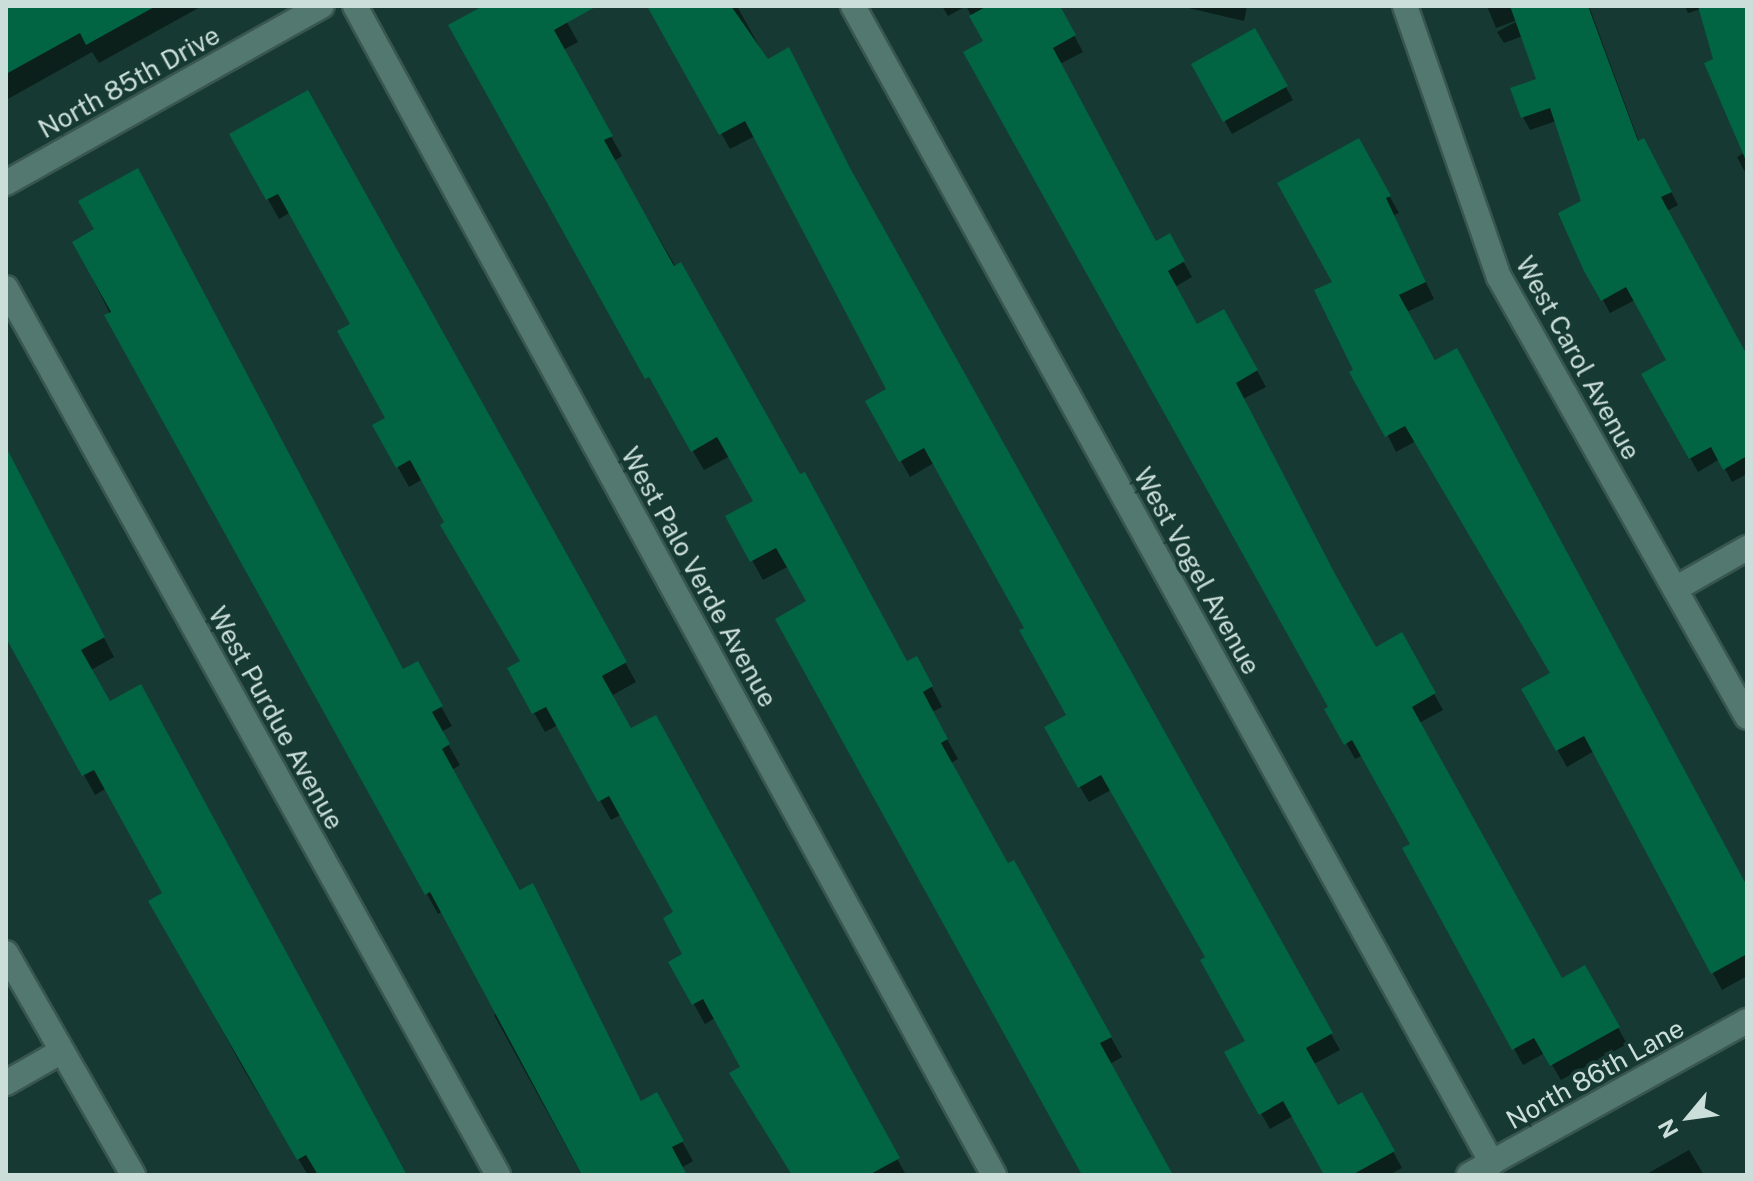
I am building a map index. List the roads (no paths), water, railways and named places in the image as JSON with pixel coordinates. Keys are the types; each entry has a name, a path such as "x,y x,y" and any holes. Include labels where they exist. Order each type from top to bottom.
{"street":[{"name":"North 85th Drive","path":"6,183 322,6"},
{"name":"West Palo Verde Avenue","path":"355,6 994,1175"},
{"name":"West Vogel Avenue","path":"853,6 1492,1163"},
{"name":"West Carol Avenue","path":"1405,6 1499,277 1747,717"},
{"name":"West Purdue Avenue","path":"6,288 498,1175"},
{"path":"1675,589 1747,548"},
{"path":"6,953 133,1175"},
{"name":"North 86th Lane","path":"1469,1175 1747,1021"},
{"path":"6,1083 62,1051"}]}
